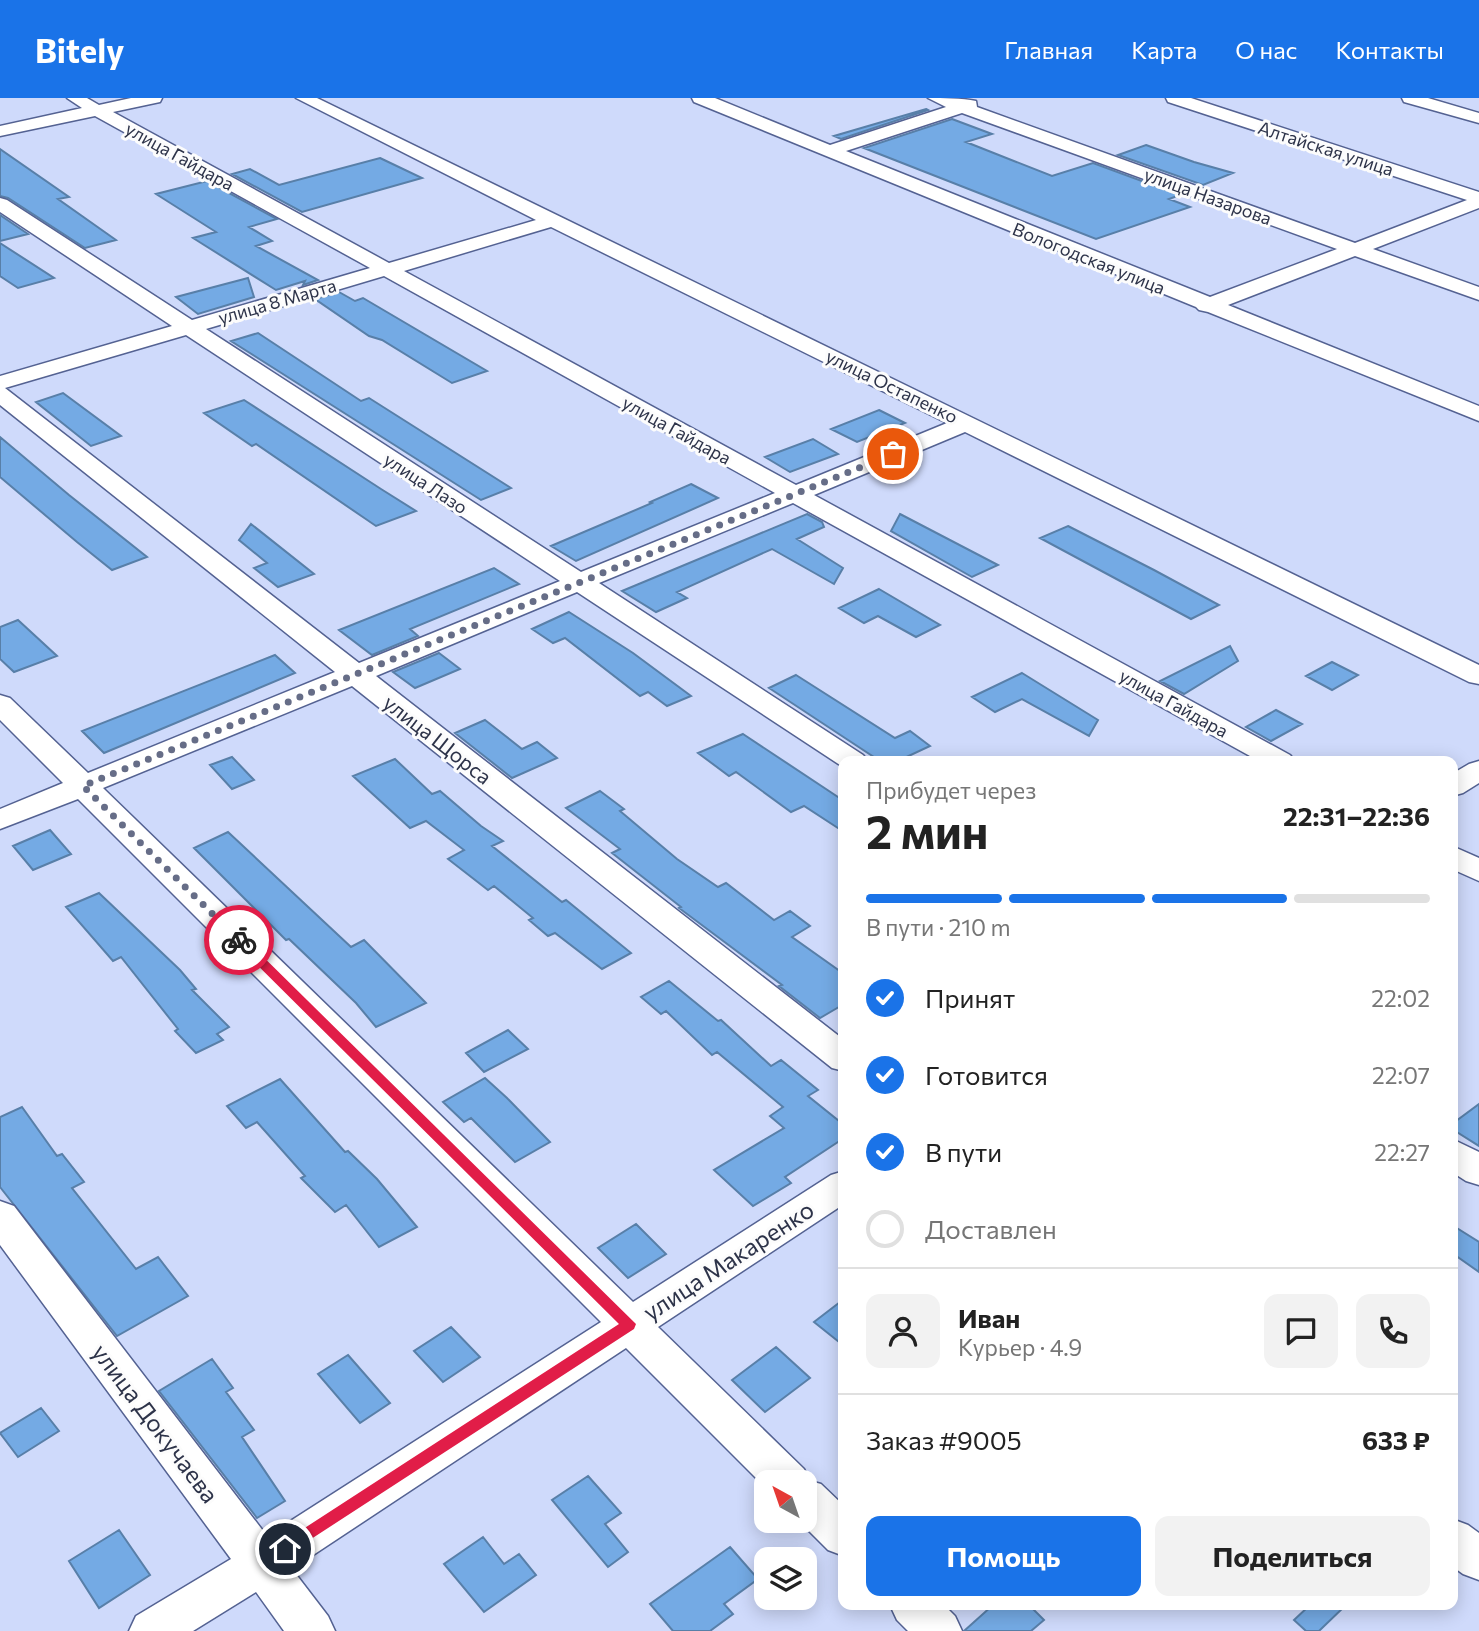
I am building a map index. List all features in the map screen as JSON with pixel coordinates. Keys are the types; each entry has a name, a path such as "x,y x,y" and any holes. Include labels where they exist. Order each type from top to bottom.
{"street":[{"name":"улица Гайдара","path":"75,98 1271,756"},
{"path":"0,131 154,98"},
{"name":"улица Остапенко","path":"304,98 1479,676"},
{"name":"Вологодская улица","path":"700,98 1206,306 1479,414"},
{"name":"улица Назарова","path":"936,98 1479,293"},
{"path":"828,151 995,98"},
{"name":"Алтайская улица","path":"1174,98 1479,200"},
{"path":"1410,98 1479,118"},
{"path":"1206,306 1357,250 1479,200"},
{"name":"улица Лазо","path":"0,204 845,756"},
{"name":"улица 8 Марта","path":"0,383 555,220"},
{"name":"улица Щорса","path":"0,394 838,1054"},
{"path":"0,820 967,423"},
{"path":"0,704 777,1470"},
{"path":"1458,783 1479,770"},
{"path":"1458,859 1479,871"},
{"path":"1458,1157 1479,1171"},
{"name":"улица Макаренко","path":"152,1631 262,1564 838,1189"},
{"name":"улица Докучаева","path":"0,1216 312,1631"},
{"path":"817,1510 838,1530"},
{"path":"1458,1544 1479,1560"},
{"path":"918,1610 939,1631"}],"building":[{"path":"928,110 841,139 834,136"},
{"path":"952,119 992,134 966,142 1052,176 1093,163 1180,195 1169,199 1190,207 1096,239 864,148"},
{"path":"1146,145 1233,173 1203,185 1118,155"},
{"path":"0,149 69,197 58,199 116,240 85,248 8,198 0,196"},
{"path":"380,158 422,178 302,212 232,174 250,169 279,185"},
{"path":"207,181 277,219 249,227 272,241 256,246 318,280 276,290 193,238 216,232 156,194"},
{"path":"0,215 28,234 0,241"},
{"path":"0,243 54,278 18,288 0,276"},
{"path":"248,278 254,297 198,314 176,297"},
{"path":"339,292 355,301 363,298 487,371 452,383 382,340 369,336 315,299"},
{"path":"258,333 361,401 369,398 511,488 481,500 231,341"},
{"path":"63,393 121,436 91,446 36,402"},
{"path":"244,400 416,511 376,526 256,444 252,446 204,413"},
{"path":"879,410 905,423 857,442 831,429"},
{"path":"0,437 147,557 112,570 77,542 0,477"},
{"path":"813,439 838,454 790,472 765,457"},
{"path":"691,484 718,498 576,561 551,546 652,503 650,502"},
{"path":"807,514 822,522 824,527 797,539 843,568 834,584 772,549 677,592 687,598 656,612 622,591"},
{"path":"900,514 998,565 972,577 891,531"},
{"path":"251,524 314,574 278,587 254,568 267,563 239,540"},
{"path":"1068,526 1219,605 1191,619 1040,538"},
{"path":"494,568 519,584 410,629 418,636 372,655 339,630"},
{"path":"879,589 940,625 916,637 878,616 864,623 839,608"},
{"path":"569,612 633,653 691,696 667,706 648,692 640,696 565,638 553,643 532,629"},
{"path":"18,620 57,656 14,672 0,659 0,627"},
{"path":"1230,646 1238,661 1184,694 1160,681"},
{"path":"439,653 460,669 415,688 393,672"},
{"path":"275,655 295,673 104,753 82,731"},
{"path":"1332,662 1358,675 1332,690 1306,676"},
{"path":"1022,673 1098,720 1089,736 1022,699 995,712 972,697"},
{"path":"796,675 895,738 910,731 930,746 909,756 872,756 769,688"},
{"path":"1276,710 1302,724 1271,741 1246,727"},
{"path":"485,720 522,749 537,742 557,758 512,778 455,733"},
{"path":"743,734 838,797 838,828 804,806 791,812 736,772 729,776 698,753"},
{"path":"232,757 254,780 232,789 210,765"},
{"path":"395,759 432,794 440,791 503,841 492,846 562,902 566,900 631,953 602,969 555,933 548,936 529,920 533,918 494,886 488,890 448,859 464,850 426,821 410,828 353,776"},
{"path":"600,791 624,809 620,811 677,859 718,887 726,883 774,920 790,911 810,926 792,937 838,970 838,1008 820,1018 779,986 782,985 679,908 681,907 612,853 620,849 566,808"},
{"path":"50,830 71,854 33,870 13,846"},
{"path":"228,832 351,947 364,940 426,1003 376,1027 356,1003 289,939 286,940 194,848"},
{"path":"99,893 180,970 196,989 192,990 229,1027 217,1034 223,1040 196,1053 175,1031 178,1029 121,957 113,961 66,907"},
{"path":"669,981 718,1021 721,1020 771,1066 781,1060 818,1090 808,1096 838,1120 838,1142 785,1177 791,1183 753,1206 714,1170 784,1128 770,1116 783,1107 717,1052 712,1055 666,1011 661,1014 641,997"},
{"path":"508,1030 528,1049 484,1072 466,1053"},
{"path":"485,1078 550,1142 515,1162 471,1118 464,1122 443,1102"},
{"path":"280,1079 345,1152 348,1151 377,1179 417,1227 379,1247 346,1205 335,1212 301,1178 305,1176 257,1122 246,1128 227,1106"},
{"path":"1479,1104 1479,1146 1458,1133 1458,1120"},
{"path":"22,1107 57,1156 62,1154 84,1182 72,1188 136,1269 158,1257 188,1296 117,1336 0,1187 0,1117"},
{"path":"636,1224 666,1254 628,1278 598,1248"},
{"path":"1458,1229 1479,1242 1479,1272 1458,1257"},
{"path":"838,1304 838,1341 814,1322"},
{"path":"451,1327 480,1357 443,1382 414,1351"},
{"path":"776,1347 810,1378 765,1412 732,1380"},
{"path":"348,1355 390,1403 360,1423 318,1374"},
{"path":"212,1359 233,1388 226,1392 254,1430 242,1437 285,1501 257,1518 159,1391"},
{"path":"41,1408 59,1431 18,1457 0,1433"},
{"path":"588,1476 621,1513 605,1524 628,1552 608,1567 552,1500"},
{"path":"119,1530 150,1575 99,1608 69,1561"},
{"path":"483,1537 504,1564 519,1554 536,1575 484,1612 444,1564"},
{"path":"730,1547 754,1574 754,1582 724,1604 733,1614 710,1631 673,1631 650,1604"},
{"path":"987,1610 1034,1610 1044,1620 1031,1631 964,1631"},
{"path":"1305,1610 1341,1610 1319,1631 1306,1631 1294,1620"}],"way so far":[{"path":"239,940 83,786 893,454"}],"route":[{"path":"239,940 629,1324 285,1549"}]}
